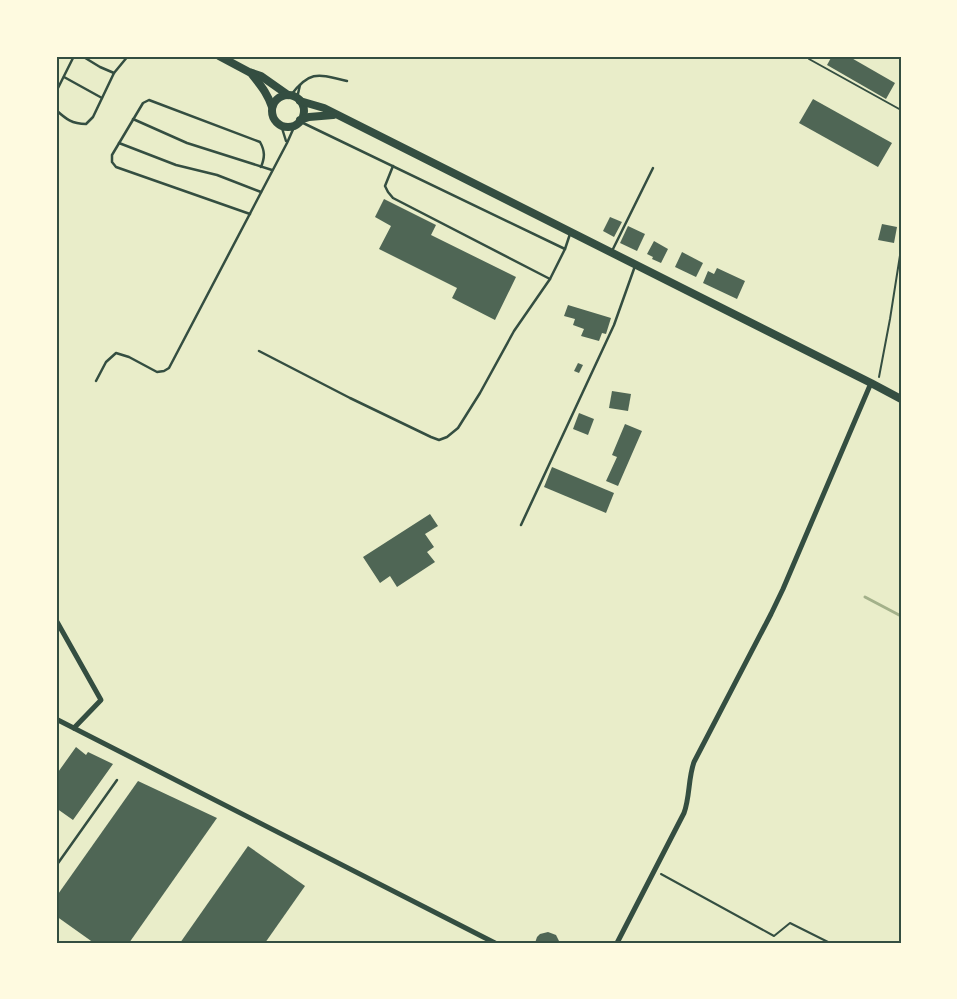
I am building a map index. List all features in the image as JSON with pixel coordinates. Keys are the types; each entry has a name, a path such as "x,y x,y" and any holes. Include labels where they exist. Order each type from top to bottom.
{"main road":[{"path":"219,56 249,72 262,76 294,98 324,108 901,399"},
{"path":"249,72 262,86 270,99 274,118 281,125 286,127 309,117 335,114"},
{"path":"272,107 278,98 294,98"},
{"path":"294,98 304,111 298,122"}],"street":[{"path":"617,943 686,808 691,770 694,762 779,597 874,384"},
{"path":"56,620 100,700 74,728"},
{"path":"56,720 495,943"}],"lane":[{"path":"56,92 74,56"},
{"path":"82,56 114,73"},
{"path":"56,110 75,124 86,124 93,117 114,73 128,56"},
{"path":"294,98 301,84 312,76 322,75 347,81"},
{"path":"64,78 102,98"},
{"path":"294,98 301,84"},
{"path":"250,214 116,167 112,162 112,155 143,102 149,100 260,142 264,149 264,159 261,167"},
{"path":"134,119 187,143 272,170"},
{"path":"96,381 106,362 116,353 129,357 157,372 169,368 298,122 565,249"},
{"path":"281,125 287,142"},
{"path":"119,144 176,166 217,175 261,192"},
{"path":"393,166 385,186 393,198 550,279"},
{"path":"611,253 654,168"},
{"path":"259,351 431,437 439,440 447,437 458,428 480,393 514,331 550,279 565,249 570,232"},
{"path":"521,525 614,325 635,264"},
{"path":"56,866 117,780"}],"path":[{"path":"809,59 901,110"},
{"path":"874,384 890,319 901,249"},
{"path":"654,870 774,936 790,923 830,943"},
{"path":"820,943 821,938"}],"building":[{"path":"832,56 848,56 895,83 886,99 827,65"},
{"path":"813,99 892,143 878,167 799,123"},
{"path":"384,199 436,225 431,235 516,277 495,320 452,298 457,288 379,249 391,226 375,217"},
{"path":"610,217 622,222 614,237 603,231"},
{"path":"882,224 897,227 894,243 878,240"},
{"path":"628,226 645,234 637,251 620,243"},
{"path":"654,241 668,249 661,263 652,259 653,257 647,254"},
{"path":"682,252 703,263 696,277 675,267"},
{"path":"717,268 745,281 737,299 703,283 708,271 714,274"},
{"path":"568,305 611,318 606,334 602,333 599,341 581,336 584,329 573,325 575,319 564,316"},
{"path":"578,363 583,365 579,373 574,371"},
{"path":"612,391 631,394 628,411 609,408"},
{"path":"579,413 594,419 588,435 573,429"},
{"path":"625,424 642,431 618,486 606,481 617,457 612,455"},
{"path":"552,467 614,493 606,513 544,487"},
{"path":"430,514 438,526 425,534 434,547 427,552 435,562 397,587 390,576 380,583 363,557"},
{"path":"76,747 86,755 88,752 113,764 73,820 56,808 56,775"},
{"path":"138,781 217,818 129,943 94,943 56,916 56,897"},
{"path":"248,846 305,886 265,943 180,943"},
{"path":"548,932 556,935 560,943 535,943 540,934"}],"waterway":[{"path":"865,597 901,616"}]}
